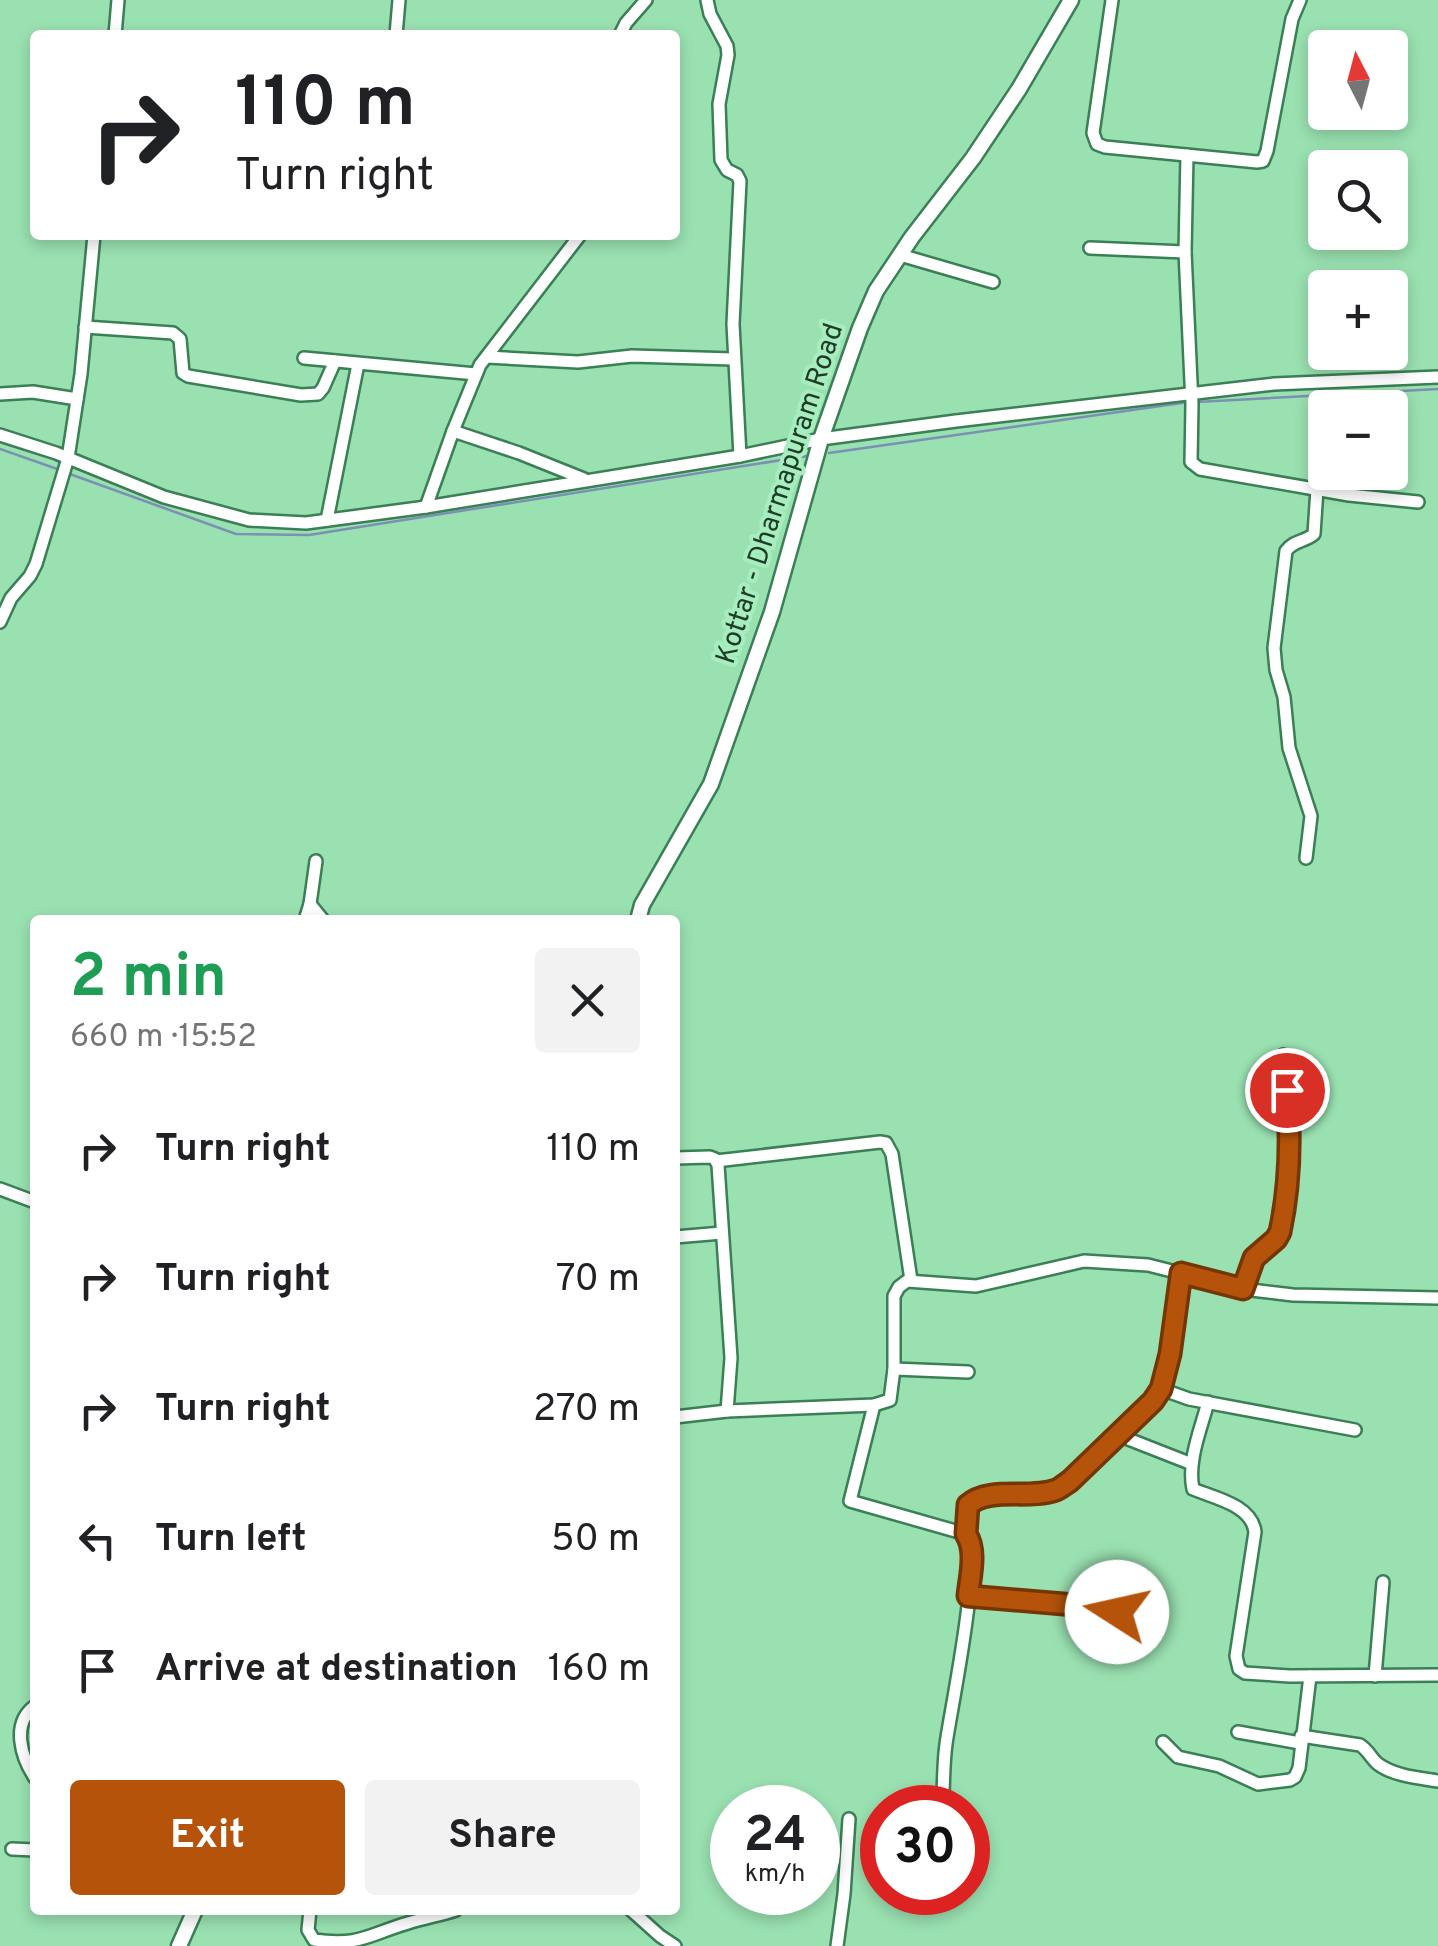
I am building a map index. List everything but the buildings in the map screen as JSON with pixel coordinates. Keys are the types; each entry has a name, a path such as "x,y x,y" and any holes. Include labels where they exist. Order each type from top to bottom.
{"main road":[{"name":"Kottar - Dharmapuram Road","path":"639,915 710,784 772,612 821,439 876,291 992,130 1071,0"},
{"path":"179,1946 193,1915"}],"street":[{"path":"115,30 118,0"},
{"path":"396,30 399,0"},
{"path":"622,30 646,0"},
{"path":"706,0 728,55 719,104 721,160 740,180 733,324 740,456"},
{"path":"1112,0 1098,86 1094,140 1097,144 1263,161 1292,19 1300,0"},
{"path":"1187,155 1190,459 1196,467 1308,487"},
{"path":"0,622 11,598 36,564 65,465 77,398 94,240"},
{"path":"426,508 476,374 576,240"},
{"path":"1090,248 1185,252"},
{"path":"900,255 993,282"},
{"path":"86,326 174,333 180,339 183,373 188,376 301,395 318,394 335,361"},
{"path":"486,357 578,362 632,356 734,359"},
{"path":"304,358 476,374"},
{"path":"327,520 358,364"},
{"path":"0,435 65,465 164,496 249,520 306,524 426,508 821,439 1192,398 1274,384 1438,377"},
{"path":"0,394 34,392 77,398"},
{"path":"453,431 588,480"},
{"path":"1306,858 1311,816 1289,748 1274,648 1286,551 1314,534 1317,490"},
{"path":"1325,490 1418,502"},
{"path":"307,915 316,861"},
{"path":"310,904 319,915"},
{"path":"1243,1289 1254,1258 1276,1239 1282,1224 1290,1158 1283,1054"},
{"path":"680,1158 708,1156 716,1161 886,1143 892,1154 910,1280"},
{"path":"716,1161 731,1358 727,1411"},
{"path":"0,1189 30,1200"},
{"path":"680,1237 722,1233"},
{"path":"680,1416 890,1400 894,1296 898,1287 910,1280 976,1286 1084,1262 1148,1265 1243,1289 1293,1295 1438,1298"},
{"path":"966,1534 966,1511 971,1501 1056,1490 1153,1401 1161,1389 1170,1354 1181,1273"},
{"path":"894,1369 968,1372"},
{"path":"1161,1389 1190,1399 1355,1430"},
{"path":"1208,1402 1192,1464 1193,1489 1217,1497 1250,1517 1255,1532 1236,1656 1240,1670 1251,1674 1310,1676 1438,1675"},
{"path":"874,1404 850,1501 966,1534 972,1549 943,1785"},
{"path":"1118,1435 1192,1464"},
{"path":"1375,1676 1382,1582"},
{"path":"968,1596 1111,1608 1117,1614 1113,1641"},
{"path":"1163,1742 1178,1757 1219,1766 1248,1781 1267,1785 1290,1780 1299,1768 1310,1676"},
{"path":"30,1711 23,1717 20,1729 30,1769"},
{"path":"1238,1732 1360,1745 1381,1766 1438,1781"},
{"path":"837,1946 849,1818"},
{"path":"12,1849 30,1850"},
{"path":"310,1915 308,1930 314,1940 346,1946 438,1915"},
{"path":"637,1915 675,1946"}],"waterway":[{"path":"1197,402 1438,389"},
{"path":"829,453 1189,402"},
{"path":"0,449 60,470"},
{"path":"67,473 236,534 309,535 807,456"}],"route":[{"path":"1117,1612 1111,1608 968,1596 972,1549 966,1534 966,1511 971,1501 980,1498 1061,1488 1153,1401 1165,1380 1181,1273 1243,1289 1250,1264 1280,1232 1290,1158 1287,1090"}]}
